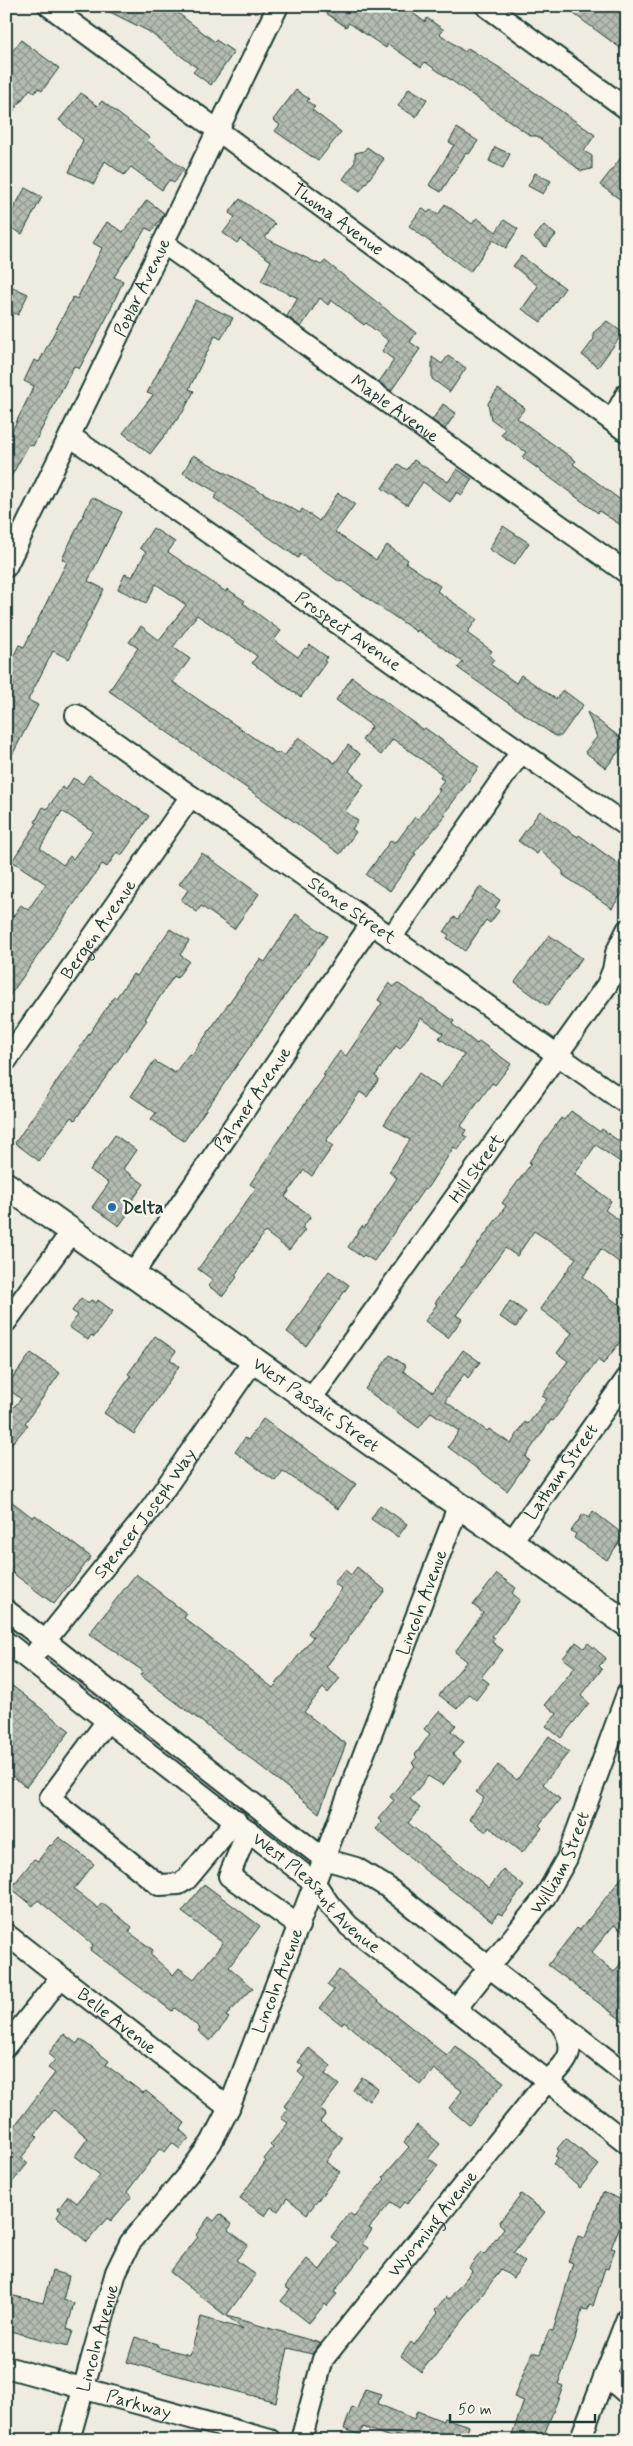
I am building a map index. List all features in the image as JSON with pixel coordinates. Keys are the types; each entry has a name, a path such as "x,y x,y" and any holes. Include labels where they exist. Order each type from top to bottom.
{"main road":[{"name":"West Passaic Street","path":"6,1184 627,1624"}],"street":[{"name":"Thoma Avenue","path":"49,6 619,427"},
{"name":"Poplar Avenue","path":"6,567 278,6"},
{"path":"486,6 627,109"},
{"name":"Maple Avenue","path":"163,243 627,573"},
{"path":"619,427 627,393"},
{"name":"Prospect Avenue","path":"70,436 627,826"},
{"name":"Stone Street","path":"76,715 627,1104"},
{"path":"392,938 521,752"},
{"name":"Bergen Avenue","path":"6,1060 191,796"},
{"name":"Palmer Avenue","path":"133,1274 371,924"},
{"name":"Hill Street","path":"311,1399 607,985 613,970 616,953 627,930"},
{"path":"6,1322 72,1231"},
{"name":"Spencer Joseph Way","path":"30,1661 150,1510 254,1360"},
{"name":"Latham Street","path":"512,1541 627,1378"},
{"name":"Lincoln Avenue","path":"69,2440 116,2272 130,2243 188,2174 211,2142 229,2108 459,1504"},
{"name":"West Pleasant Avenue","path":"6,1610 324,1859 356,1868 386,1887 490,1966 627,2075"},
{"name":"West Pleasant Avenue","path":"6,1642 315,1882 329,1904 349,1926 627,2143"},
{"name":"William Street","path":"456,2010 545,1897 567,1858 627,1694"},
{"path":"108,1721 50,1798 159,1885 178,1884 187,1879 242,1825"},
{"path":"242,1825 229,1876 299,1926"},
{"name":"Belle Avenue","path":"6,1934 229,2108"},
{"path":"6,2046 61,1977"},
{"name":"Wyoming Avenue","path":"301,2440 323,2359 547,2081 564,2067 570,2053 568,2034 557,2019"},
{"path":"580,2440 627,2318"},
{"name":"Parkway","path":"6,2367 270,2440"},
{"path":"605,2375 627,2394"}],"building":[{"path":"98,6 169,6 215,42 216,40 234,52 211,85 193,72 197,68 148,31"},
{"path":"316,6 403,6 425,22 427,18 444,30 440,34 465,52 468,48 500,68 595,135 584,151 592,156 592,169 581,171 537,136 531,136 425,62 421,67 388,44 386,48 349,23 346,27"},
{"path":"563,6 627,6 627,53 604,36"},
{"path":"21,40 59,68 42,91 38,88 35,93 30,89 6,121 6,60"},
{"path":"409,88 427,99 416,117 398,106"},
{"path":"296,90 309,99 307,101 315,107 312,110 341,132 318,161 275,131 280,125 273,120"},
{"path":"81,93 97,106 102,101 150,138 147,141 184,169 174,183 169,180 162,190 131,167 124,175 105,161 94,184 69,172 83,140 59,120"},
{"path":"457,128 478,141 469,154 466,153 441,192 429,185 454,145 449,142"},
{"path":"367,147 384,159 360,191 343,179 355,162 355,153 364,151"},
{"path":"495,147 510,154 503,168 489,161"},
{"path":"627,150 627,192 621,200 600,185"},
{"path":"535,173 551,181 543,194 528,186"},
{"path":"25,188 42,197 22,234 6,225 6,223"},
{"path":"240,199 275,224 265,238 321,265 325,261 416,333 410,342 420,349 391,391 379,382 394,360 382,351 389,341 366,323 364,325 331,300 328,305 320,298 301,327 287,316 298,298 261,281 271,261 240,239 237,243 223,233 235,217 229,213"},
{"path":"147,200 164,213 163,216 152,231 146,228 114,277 123,281 108,315 79,369 74,366 33,446 29,444 6,486 6,443 34,386 24,381 34,360 39,362 73,297 77,299 102,248 93,243 107,222 123,232"},
{"path":"445,204 472,224 477,218 496,232 504,220 518,229 506,248 493,240 470,272 409,226 422,208 428,213 431,209 438,215"},
{"path":"544,225 556,235 546,247 534,238"},
{"path":"521,256 565,288 541,322 522,309 538,286 513,266"},
{"path":"6,284 28,294 18,315 6,309"},
{"path":"196,300 233,318 221,339 215,336 189,389 194,391 183,412 150,454 123,433 153,395 147,393"},
{"path":"607,321 623,333 598,367 582,355 594,339 593,333"},
{"path":"448,356 466,368 450,392 432,379 432,357 442,364"},
{"path":"498,389 525,408 517,418 576,461 573,464 627,505 627,529 599,511 598,513 522,457 526,452 501,435 505,429 491,419 488,403"},
{"path":"443,404 456,413 445,429 432,420"},
{"path":"193,455 300,513 302,509 319,521 338,493 355,504 335,532 376,560 387,545 408,560 406,563 440,586 437,591 477,619 467,633 492,651 489,655 494,659 490,664 516,683 521,675 556,699 563,690 583,705 561,736 555,736 458,668 463,662 418,630 417,632 300,554 298,558 214,498 218,493 183,473"},
{"path":"414,460 448,482 457,469 472,479 462,495 457,492 450,502 423,482 407,505 382,488 398,464 407,470"},
{"path":"92,497 122,512 88,581 104,589 69,659 53,651 28,700 38,705 6,767 6,671 19,645 24,647 67,562 62,559"},
{"path":"503,526 529,543 514,565 489,549"},
{"path":"153,528 175,542 168,552 226,592 227,589 245,601 243,603 281,631 274,640 298,657 310,645 327,657 324,661 326,662 301,697 252,663 257,656 197,615 173,647 190,659 173,682 277,754 279,752 284,756 299,737 335,763 348,745 360,754 349,771 364,785 345,811 358,821 352,829 356,832 340,854 109,691 138,648 129,642 141,626 159,640 186,605 156,584 146,603 118,589 125,574 132,577 146,552 140,548"},
{"path":"352,677 423,730 425,728 479,767 444,814 446,815 414,853 416,854 390,891 366,875 391,840 397,841 415,817 418,819 440,790 438,788 444,780 440,778 442,774 393,739 381,755 362,740 372,726 336,700"},
{"path":"587,712 626,742 606,768 585,752 597,737"},
{"path":"89,775 149,816 121,856 117,852 107,867 102,864 6,1001 6,926 21,905 28,910 46,884 12,861 37,823 35,822 43,807 47,809 62,787 66,790 73,778 83,784","holes":["62,811 93,831 73,859 70,856 63,865 40,848"]},
{"path":"540,811 578,837 579,835 627,870 627,886 612,908 563,875 563,871 540,850 537,854 518,841"},
{"path":"202,853 259,894 234,929 201,906 197,912 181,900 188,890 179,884"},
{"path":"480,887 500,900 495,908 499,911 490,923 486,920 465,951 447,938 449,935 444,932 454,917 458,919"},
{"path":"296,914 327,936 184,1141 151,1119 156,1113 131,1096 154,1061 175,1073 189,1054 192,1055 260,959 265,962"},
{"path":"170,929 189,941 180,955 189,961 177,978 174,976 145,1019 147,1020 75,1120 71,1117 39,1161 15,1143 114,997 116,998 133,974 137,976"},
{"path":"549,935 582,958 547,1006 515,982"},
{"path":"389,983 394,987 397,983 440,1011 454,1021 452,1024 477,1044 479,1041 511,1064 495,1085 492,1083 461,1126 466,1130 463,1135 467,1137 458,1150 454,1147 426,1190 424,1189 374,1261 364,1255 362,1257 348,1247 362,1226 364,1228 397,1178 389,1172 410,1140 384,1124 419,1073 440,1088 464,1055 439,1038 443,1033 421,1018 400,1049 396,1046 375,1076 379,1079 367,1097 360,1092 326,1141 333,1146 312,1176 304,1170 285,1197 311,1216 302,1228 305,1230 289,1250 265,1232 223,1296 208,1286 213,1280 198,1269 256,1188 250,1184 273,1148 325,1076 323,1075 340,1051 346,1056 382,1003 378,1000"},
{"path":"571,1111 600,1132 602,1129 627,1147 627,1167 596,1145 575,1174 611,1201 605,1210 627,1226 627,1268 601,1249 583,1277 627,1311 627,1333 603,1364 598,1360 553,1421 551,1420 525,1457 529,1460 507,1491 448,1447 459,1431 431,1412 419,1428 365,1389 390,1355 406,1366 403,1371 433,1392 463,1350 480,1362 468,1378 464,1374 445,1401 487,1431 489,1429 511,1444 525,1422 528,1424 547,1399 542,1396 568,1361 557,1353 572,1333 540,1309 576,1258 534,1231 517,1256 505,1248 456,1315 462,1319 448,1338 425,1321 437,1304 435,1303 506,1206 502,1203 531,1164 529,1162 561,1118 564,1120"},
{"path":"115,1135 136,1150 123,1169 144,1184 129,1205 132,1208 119,1226 92,1207 109,1183 90,1170"},
{"path":"329,1271 349,1285 306,1346 287,1332"},
{"path":"81,1298 88,1303 91,1300 96,1303 98,1300 113,1311 94,1337 91,1335 88,1340 69,1327 78,1315 72,1311"},
{"path":"510,1301 526,1312 516,1327 500,1317"},
{"path":"155,1336 176,1351 170,1359 179,1366 134,1434 104,1413 131,1376 128,1374"},
{"path":"31,1353 60,1373 25,1423 28,1425 6,1450 6,1415 21,1399 6,1387"},
{"path":"263,1419 356,1484 338,1509 283,1471 275,1481 235,1452 245,1438 248,1440"},
{"path":"6,1497 33,1518 35,1515 91,1557 54,1604 6,1568"},
{"path":"380,1505 407,1524 398,1537 371,1519"},
{"path":"593,1511 624,1535 607,1560 574,1538 576,1534 571,1531 583,1514 589,1518"},
{"path":"357,1567 385,1590 326,1667 340,1678 328,1693 323,1688 304,1712 346,1744 319,1813 140,1675 143,1671 89,1634 136,1574 187,1614 184,1618 273,1688 313,1637 308,1633 342,1589 334,1583 345,1570 351,1575"},
{"path":"497,1574 516,1588 512,1593 520,1600 492,1636 495,1638 492,1642 503,1650 481,1677 489,1683 476,1700 469,1694 457,1709 439,1695 467,1661 455,1652 483,1613 473,1605"},
{"path":"576,1642 584,1648 588,1643 606,1658 599,1666 602,1669 581,1696 589,1703 561,1738 546,1726 557,1714 545,1704 575,1667 563,1658"},
{"path":"6,1681 70,1731 26,1787 6,1771"},
{"path":"439,1711 456,1725 451,1731 464,1742 453,1754 461,1761 443,1785 428,1776 410,1799 420,1808 408,1823 489,1888 503,1870 524,1886 502,1915 498,1913 492,1921 425,1870 376,1829 382,1822 378,1819 394,1800 390,1797 415,1766 412,1763 417,1757 415,1755 430,1734 424,1729"},
{"path":"549,1736 569,1752 543,1784 560,1799 539,1825 542,1828 522,1853 489,1827 486,1832 469,1819 484,1798 476,1792 498,1765 517,1780"},
{"path":"59,1837 94,1864 74,1889 98,1908 102,1903 132,1927 129,1932 153,1950 150,1954 173,1975 179,1968 194,1979 223,1943 182,1912 204,1884 260,1926 229,1967 253,1988 226,2016 229,2018 210,2041 198,2031 200,2028 175,2008 172,2011 90,1950 93,1945 38,1900 33,1906 11,1888 34,1859 38,1861 50,1845"},
{"path":"627,1871 627,1935 614,1925 591,1953 614,1972 627,1955 627,2024 548,1965 577,1928 580,1930"},
{"path":"339,1970 447,2056 455,2046 504,2082 469,2125 449,2108 462,2091 434,2069 421,2085 344,2022 342,2025 320,2008 334,1990 327,1985"},
{"path":"64,2034 77,2044 80,2039 109,2061 106,2065 143,2093 146,2091 185,2123 180,2130 189,2138 180,2149 172,2143 165,2152 160,2148 127,2192 132,2196 111,2221 107,2218 87,2242 57,2217 61,2211 58,2209 68,2196 77,2203 100,2175 75,2156 88,2138 54,2110 35,2134 38,2137 21,2158 28,2163 6,2190 6,2137 55,2073 48,2068 55,2060 48,2054"},
{"path":"309,2048 331,2066 325,2074 339,2085 320,2109 326,2114 320,2122 342,2138 326,2162 340,2172 307,2214 287,2198 278,2211 271,2207 265,2216 240,2198 266,2161 264,2159 273,2148 270,2145 288,2123 281,2118 287,2109 284,2106 305,2078 298,2072 303,2066 298,2062"},
{"path":"362,2077 378,2088 369,2101 353,2090"},
{"path":"417,2125 440,2144 428,2158 438,2165 407,2204 404,2202 399,2208 391,2202 369,2228 372,2230 362,2244 368,2248 334,2292 337,2294 327,2306 325,2304 309,2323 281,2301 290,2290 285,2287 307,2259 320,2270 339,2243 331,2237 349,2213 354,2216 385,2179 383,2177 409,2147 404,2142"},
{"path":"566,2138 599,2165 580,2188 553,2164 558,2158 555,2156 559,2151 557,2149"},
{"path":"603,2192 627,2202 627,2208 611,2248 615,2249 608,2269 605,2268 593,2306 589,2305 588,2310 582,2309 575,2339 558,2384 563,2386 542,2440 510,2440 524,2401 514,2397 532,2352 540,2354 549,2330 553,2331 573,2263 568,2261 578,2236 585,2238"},
{"path":"521,2194 545,2212 513,2253 525,2262 513,2278 501,2269 468,2314 421,2372 401,2356 411,2342 414,2345 438,2313 435,2310 446,2297 449,2299 472,2271 469,2268 481,2252 484,2255 504,2228 499,2223"},
{"path":"220,2214 232,2224 228,2230 248,2245 236,2260 256,2275 226,2316 170,2272 198,2237 196,2235 209,2217 214,2221"},
{"path":"52,2271 69,2276 63,2300 74,2303 67,2329 73,2331 68,2346 6,2330 6,2294 43,2303"},
{"path":"227,2316 320,2343 312,2354 288,2348 276,2402 127,2362 135,2337 158,2344 157,2347 190,2355 201,2317 243,2329"},
{"path":"365,2389 381,2394 378,2404 414,2419 417,2411 443,2421 444,2418 469,2426 465,2440 408,2440 396,2435 395,2439 363,2427 360,2435 344,2429 352,2407 357,2409"}],"place":[{"name":"Delta","path":"112,1207"}]}
